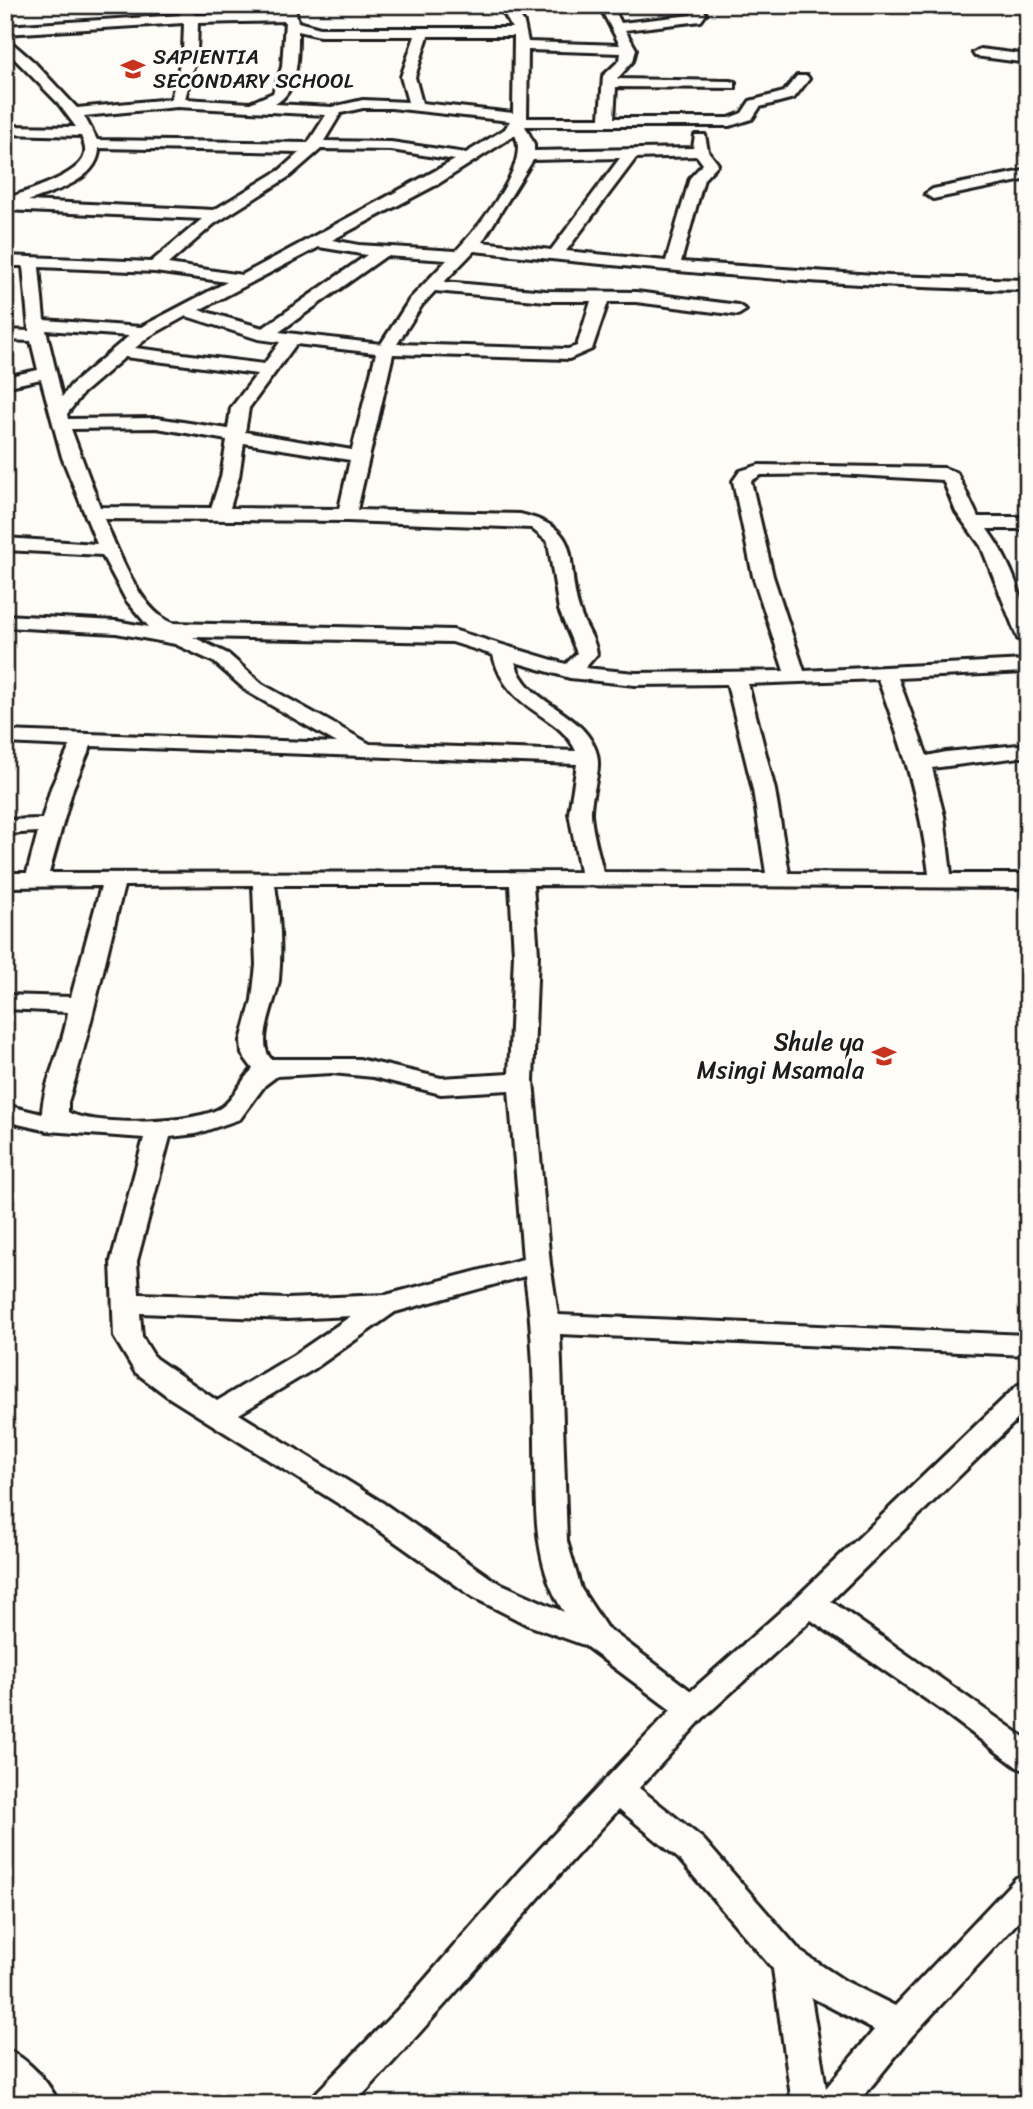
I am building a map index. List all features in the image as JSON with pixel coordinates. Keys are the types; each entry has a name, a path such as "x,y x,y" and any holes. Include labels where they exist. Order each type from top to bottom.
{"street":[{"path":"150,134 172,104 190,52 191,19 178,5"},
{"path":"347,514 358,456 386,349 416,302 483,232 527,156 527,144 519,122 520,39 505,5"},
{"path":"606,5 620,27 629,49 626,61 610,76 607,122"},
{"path":"620,27 696,18 699,14 694,5"},
{"path":"253,106 277,97 287,83 289,16"},
{"path":"5,30 289,16 320,32 423,32 629,49"},
{"path":"416,106 408,77 423,32"},
{"path":"5,41 53,88 90,138 94,155 88,165 5,205"},
{"path":"980,53 1028,59"},
{"path":"72,113 172,104 336,110 372,104 416,106 519,122 701,123 739,120 747,116 755,104 789,94 802,79"},
{"path":"610,83 730,85"},
{"path":"155,267 218,215 288,173 316,146 336,110"},
{"path":"59,419 77,389 144,332 433,181 519,122"},
{"path":"672,266 697,178 711,164 701,152 701,123"},
{"path":"10,132 90,138 150,134 316,146 391,146 468,158"},
{"path":"527,156 701,152"},
{"path":"555,255 631,153"},
{"path":"933,194 1028,174"},
{"path":"5,205 218,215"},
{"path":"317,242 382,252 466,251 555,255 866,280 1028,285"},
{"path":"264,334 382,252"},
{"path":"5,261 155,267 246,280"},
{"path":"30,262 37,330 47,373 59,419 94,513 109,550 144,614 167,629 453,636 570,672 635,679 796,677 1028,666"},
{"path":"433,286 636,297 737,310"},
{"path":"186,311 212,321 264,334 386,349 578,353 584,349 601,297"},
{"path":"5,335 37,330 144,332"},
{"path":"219,513 230,477 240,408 292,338"},
{"path":"120,351 268,370"},
{"path":"5,382 47,373"},
{"path":"59,419 157,424 358,456"},
{"path":"796,677 764,576 742,481 746,475 759,470 944,473 956,483 965,512 990,547 1028,639"},
{"path":"94,513 347,514 520,520 547,529 553,534 565,570 569,611 587,645 587,654 570,672"},
{"path":"972,523 1028,523"},
{"path":"5,544 109,550"},
{"path":"5,621 116,627 181,639 221,658 255,688 366,750"},
{"path":"502,650 509,677 540,709 582,738 589,758 580,813 593,881"},
{"path":"885,673 920,765 933,816 940,882"},
{"path":"736,678 764,790 779,881"},
{"path":"5,737 589,758"},
{"path":"36,880 62,788 83,740"},
{"path":"920,765 946,758 1028,750"},
{"path":"5,827 51,825"},
{"path":"5,880 263,878 1028,881"},
{"path":"263,878 270,916 268,953 265,993 253,1048 256,1058 268,1069"},
{"path":"522,880 526,954 521,1081 537,1264 546,1324 552,1541 567,1592 595,1636"},
{"path":"64,1122 55,1115 55,1102 77,1038 81,1005 114,881"},
{"path":"5,1002 81,1005"},
{"path":"5,1113 48,1123 159,1129 215,1122 233,1111 257,1076 268,1069 356,1067 440,1086 470,1087 521,1081"},
{"path":"159,1129 124,1261 128,1337 145,1365 217,1414 373,1511 484,1589 539,1616 595,1636 692,1709"},
{"path":"126,1303 286,1309 386,1305 537,1264"},
{"path":"217,1414 304,1362 386,1305"},
{"path":"546,1324 1028,1345"},
{"path":"330,2104 420,2010 534,1878 692,1709 810,1603 1028,1392"},
{"path":"810,1603 951,1700 1028,1758"},
{"path":"618,1790 691,1849 789,1962 833,1992 900,2026"},
{"path":"835,2104 900,2026 1028,1888"},
{"path":"789,1962 810,2104"},
{"path":"5,2065 41,2104"}],"place":[{"name":"SAPIENTIA SECONDARY SCHOOL","path":"133,69"},
{"name":"Shule ya Msingi Msamala","path":"884,1056"}]}
